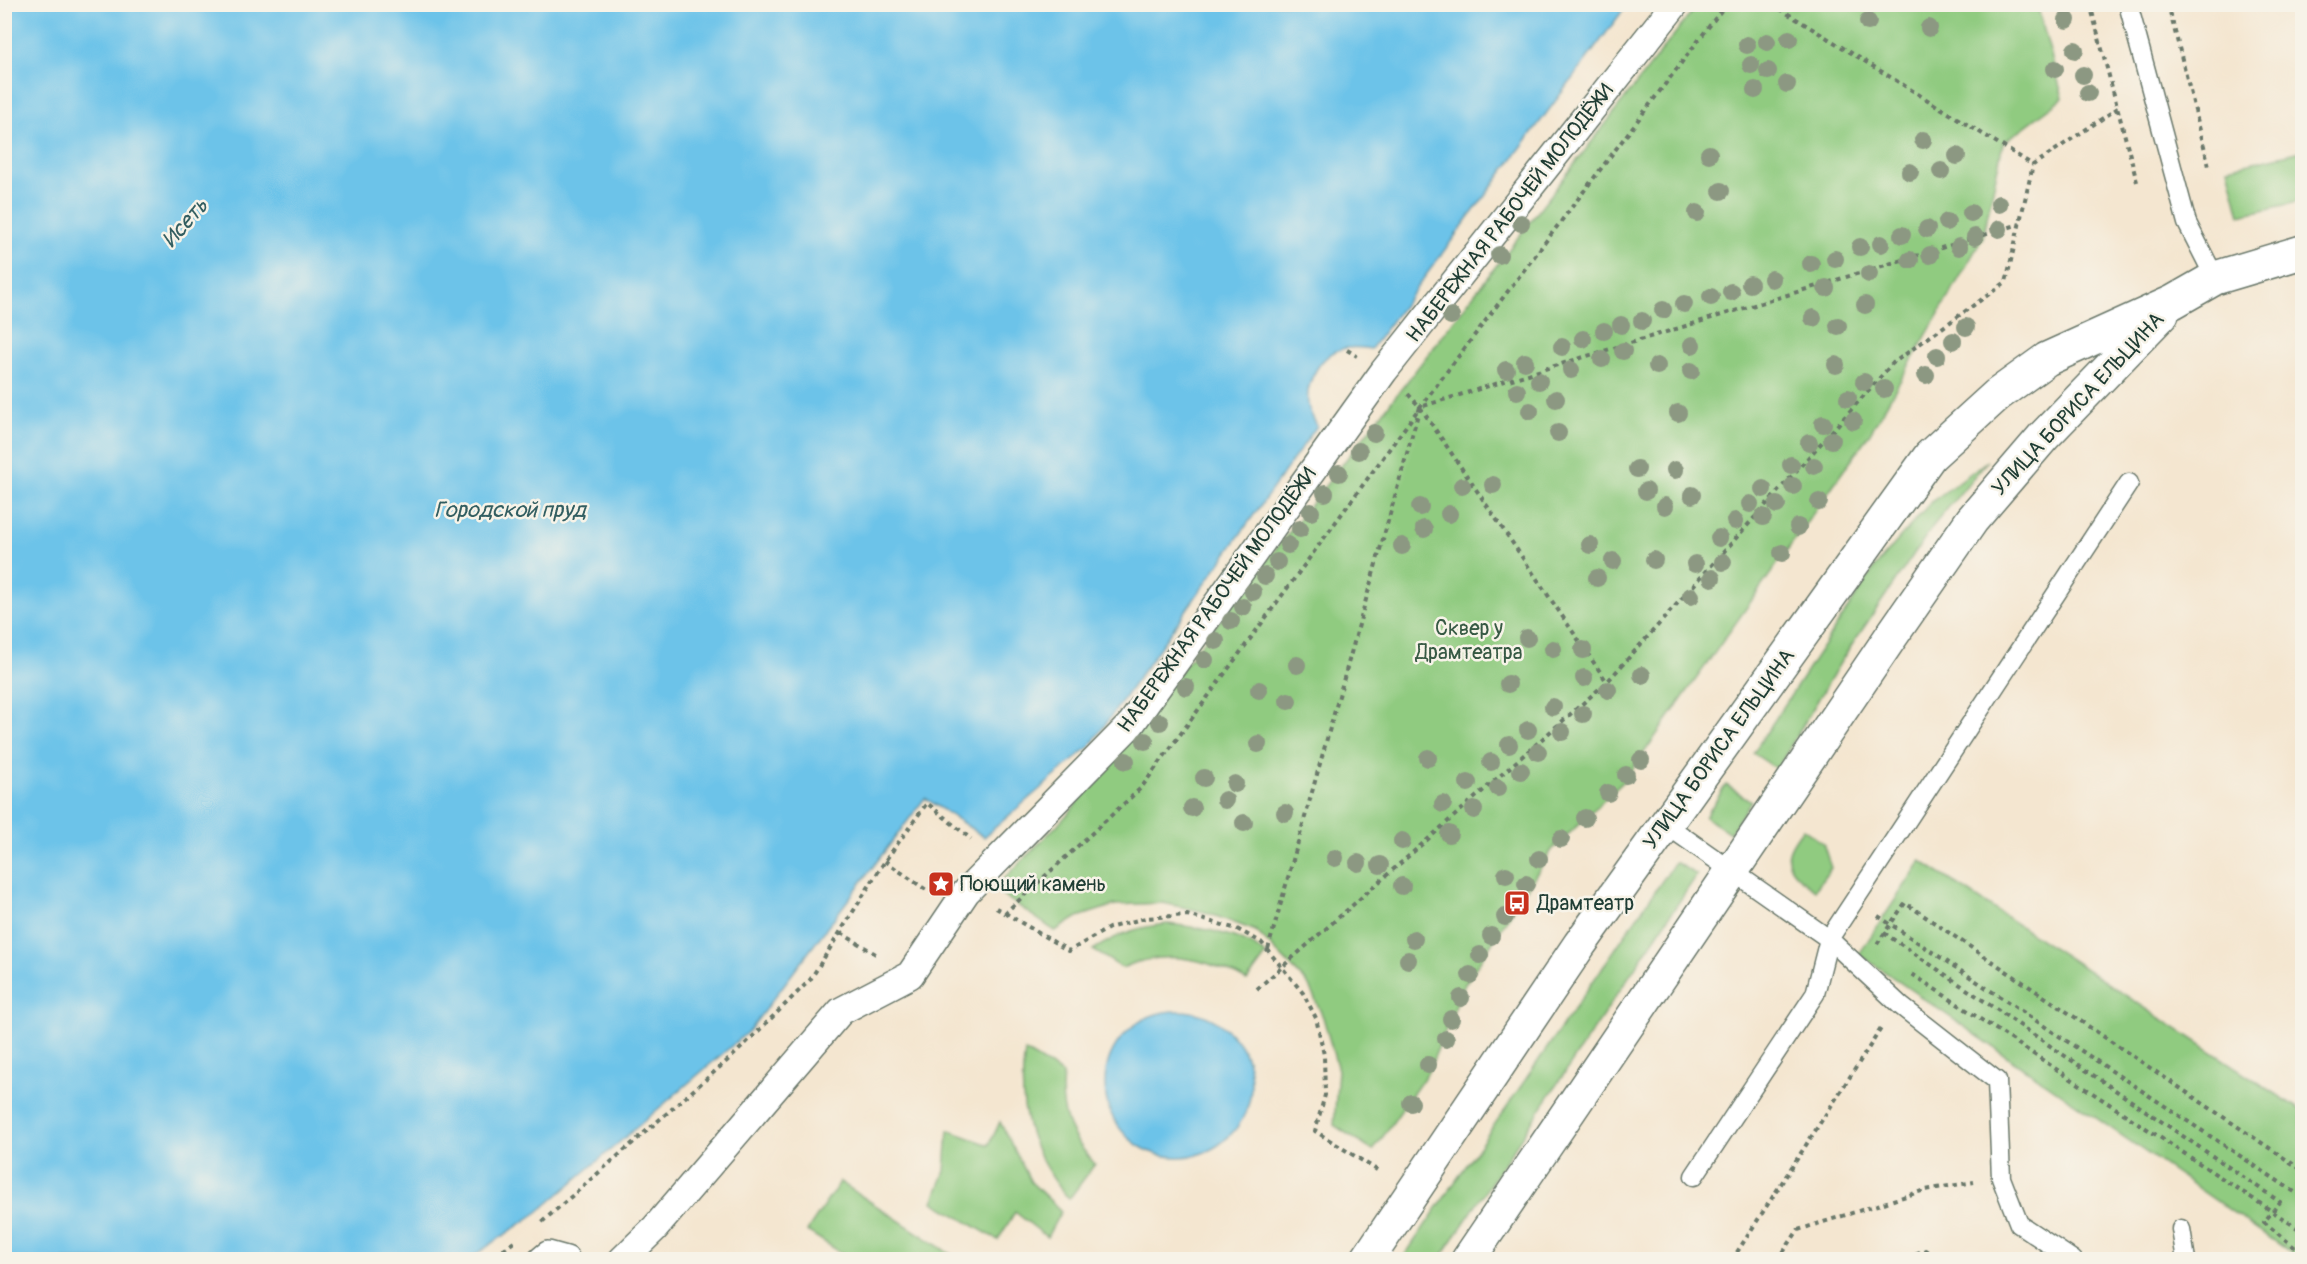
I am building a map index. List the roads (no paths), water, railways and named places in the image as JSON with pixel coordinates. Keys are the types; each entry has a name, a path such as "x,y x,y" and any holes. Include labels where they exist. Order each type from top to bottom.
{"street":[{"name":"НАБЕРЕЖНАЯ РАБОЧЕЙ МОЛОДЁЖИ","path":"622,1260 655,1228 841,1011 910,975 966,892 1131,724 1384,371 1675,4"},
{"path":"2173,302 2215,278 2302,252"},
{"name":"УЛИЦА БОРИСА ЕЛЬЦИНА","path":"1367,1260 1580,944 1930,456 1997,395 2047,359 2173,302"},
{"name":"УЛИЦА БОРИСА ЕЛЬЦИНА","path":"1468,1260 1972,520 2044,436 2173,302"},
{"path":"542,1260 548,1255 566,1260"}],"lane":[{"path":"2128,4 2187,223 2215,278"},
{"path":"1694,1176 1815,993 1829,939 2129,483"},
{"path":"1665,824 1829,939 1897,1003 1996,1081 2001,1178 2019,1224 2073,1260"},
{"path":"2181,1228 2186,1260"}],"water":[{"name":"Городской пруд","path":"5,4 1627,5 1371,349 1338,350 1317,368 1309,386 1308,404 1317,426 1090,746 984,837 925,798 749,1031 538,1212 469,1259 5,1260"},
{"path":"1178,1011 1206,1016 1230,1032 1246,1056 1251,1084 1246,1112 1230,1136 1206,1152 1178,1157 1150,1152 1126,1136 1110,1112 1105,1084 1110,1056 1126,1032 1150,1016"}],"place":[{"name":"Поющий камень","path":"941,884"},
{"name":"Драмтеатр","path":"1517,903"}],"water label":[{"name":"Исеть","path":"185,223"}],"park label":[{"name":"Сквер у Драмтеатра","path":"1469,640"}]}
